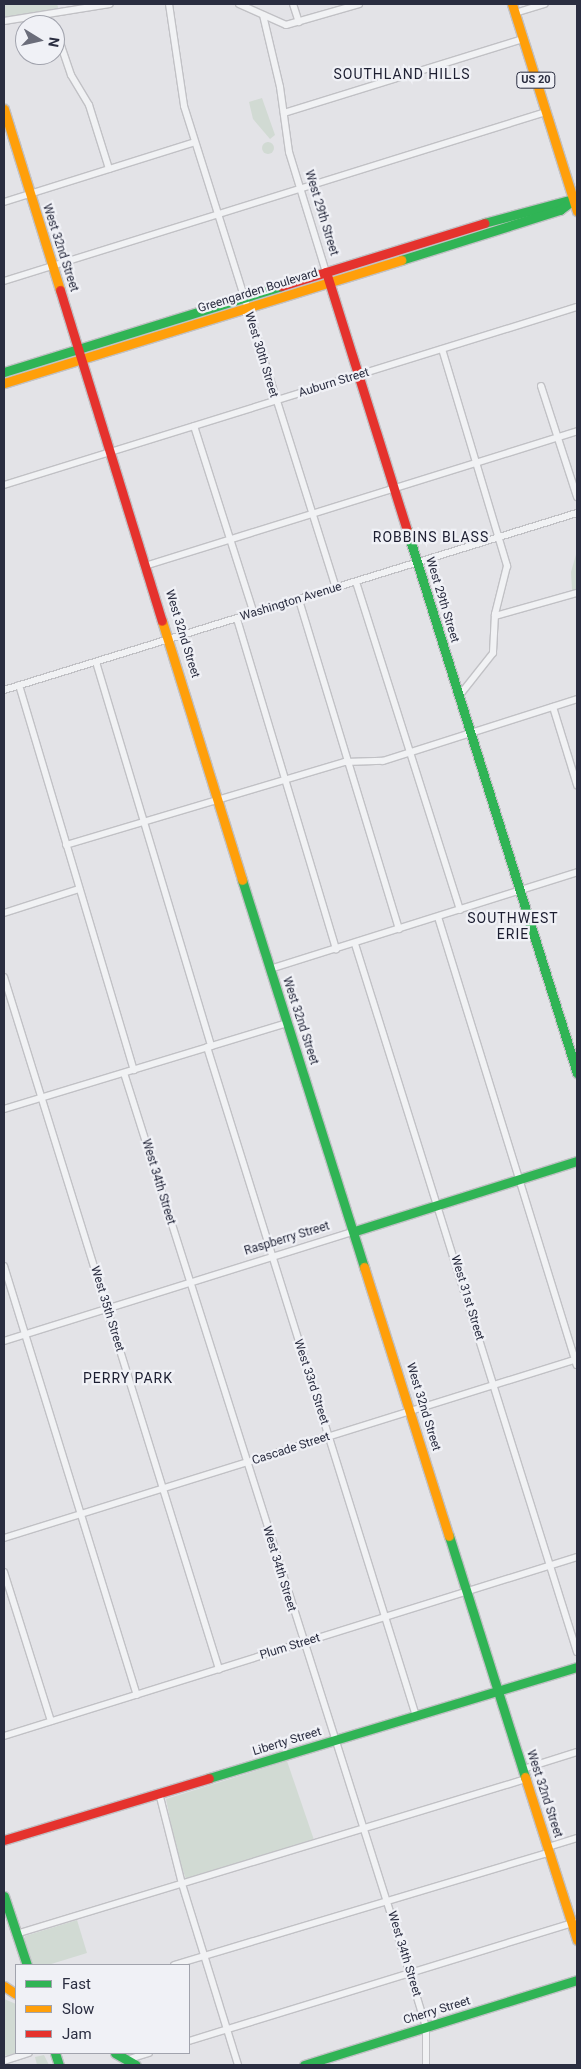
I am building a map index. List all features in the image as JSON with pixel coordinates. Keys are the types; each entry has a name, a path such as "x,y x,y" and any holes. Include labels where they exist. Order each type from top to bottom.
{"street":[{"path":"51,15 110,4"},
{"name":"West 30th Street","path":"169,4 181,93 195,142 275,401 336,588"},
{"path":"239,4 284,25 359,4"},
{"path":"293,4 299,22"},
{"name":"US 20","path":"512,4 575,198 577,211"},
{"path":"515,13 545,4"},
{"name":"West 29th Street","path":"263,15 284,113 289,152 577,1073"},
{"path":"284,113 523,39"},
{"path":"65,61 90,110 109,169"},
{"name":"West 32nd Street","path":"4,110 148,565 287,1023 412,1412 526,1779 575,1923 577,1940"},
{"path":"4,281 546,112"},
{"path":"4,202 195,142"},
{"name":"Greengarden Boulevard","path":"4,372 549,203 575,198"},
{"name":"Greengarden Boulevard","path":"4,383 560,210 575,198"},
{"name":"Auburn Street","path":"4,485 577,307"},
{"path":"442,349 499,537 507,572 495,616 493,653 459,696"},
{"path":"541,386 577,497"},
{"path":"194,426 254,614"},
{"path":"148,565 577,431"},
{"name":"Washington Avenue","path":"4,690 171,640 577,513"},
{"path":"356,582 460,910"},
{"path":"495,616 577,593"},
{"path":"299,600 399,929"},
{"path":"237,619 336,950"},
{"name":"West 33rd Street","path":"96,662 272,1257 416,1716"},
{"path":"19,685 134,1070"},
{"path":"66,845 348,761 379,762 577,699"},
{"path":"553,707 577,785"},
{"path":"270,969 355,944 577,872"},
{"path":"4,912 79,889"},
{"path":"438,917 577,1361"},
{"name":"West 31st Street","path":"355,944 577,1652"},
{"name":"West 35th Street","path":"4,977 219,1669"},
{"path":"4,1109 287,1023"},
{"name":"West 34th Street","path":"124,1072 303,1643 388,1900 426,2027 426,2065"},
{"name":"Raspberry Street","path":"4,1341 577,1161"},
{"path":"4,1266 136,1695"},
{"name":"Cascade Street","path":"4,1538 577,1361"},
{"name":"Plum Street","path":"4,1736 577,1557"},
{"path":"4,1572 51,1722"},
{"name":"Liberty Street","path":"4,1840 577,1667"},
{"path":"523,1768 577,1752"},
{"path":"16,1934 526,1779"},
{"path":"159,1793 182,1884 238,2065"},
{"path":"177,1964 549,1850 577,1838"},
{"path":"4,1896 26,1964"},
{"path":"190,2041 575,1923"},
{"name":"Cherry Street","path":"304,2065 577,1980"},
{"path":"4,1987 15,1993"},
{"path":"4,2061 26,2054"},
{"path":"117,2054 136,2065"},
{"path":"126,2060 146,2054"}],"shaded area":[{"path":"4,4 57,4 59,10 15,15 4,18"},
{"path":"262,98 275,135 270,139 253,119 249,102"},
{"path":"270,142 273,143 273,153 266,154 263,153 262,146 263,143"},
{"path":"577,551 577,590 572,590 571,572"},
{"path":"287,1761 314,1840 186,1879 177,1855 166,1799"},
{"path":"77,1920 87,1953 51,1964 32,1964 24,1943 25,1936"},
{"path":"4,1999 15,2004 15,2053 4,2056"},
{"path":"44,2055 49,2065 37,2065 35,2057"}],"traffic: fast":[{"path":"401,260 560,210 577,197"},
{"path":"484,223 573,199"},
{"path":"4,372 281,286"},
{"path":"407,530 577,1073"},
{"path":"242,880 364,1267"},
{"path":"355,1231 577,1161"},
{"path":"449,1536 525,1777"},
{"path":"209,1778 577,1667"},
{"path":"4,1896 27,1964"},
{"path":"304,2065 577,1980"},
{"path":"55,2054 59,2065"},
{"path":"117,2054 136,2065"}],"traffic: slow":[{"path":"512,4 577,211"},
{"path":"4,109 60,290"},
{"path":"4,383 401,260"},
{"path":"162,621 242,880"},
{"path":"364,1267 449,1536"},
{"path":"525,1777 577,1940"},
{"path":"4,1986 15,1993"}],"traffic: jam":[{"path":"281,286 484,223"},
{"path":"326,272 407,530"},
{"path":"60,290 162,621"},
{"path":"4,1840 209,1778"}],"district":[{"name":"SOUTHLAND HILLS","path":"402,74"},
{"name":"ROBBINS BLASS","path":"431,537"},
{"name":"SOUTHWEST ERIE","path":"513,926"},
{"name":"PERRY PARK","path":"128,1378"}]}
